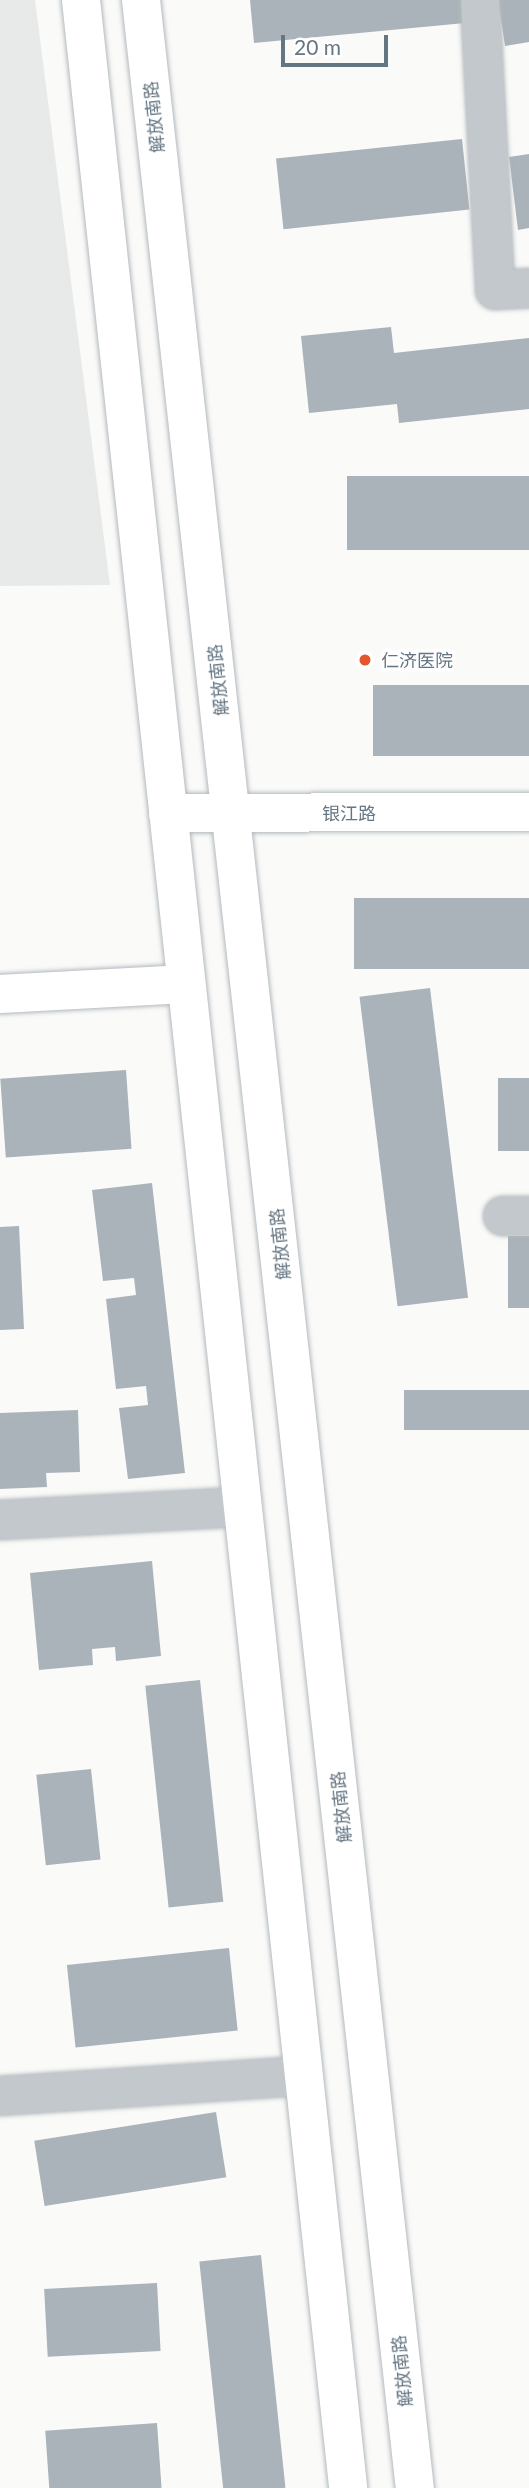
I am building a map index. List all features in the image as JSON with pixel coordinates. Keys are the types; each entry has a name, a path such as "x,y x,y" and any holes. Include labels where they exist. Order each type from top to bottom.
{"main road":[{"path":"81,0 348,2488"},
{"name":"解放南路","path":"141,0 233,813 415,2488"},
{"name":"银江路","path":"168,813 529,812"},
{"path":"0,994 186,984"}],"street":[{"path":"480,0 495,290 529,288"},
{"path":"0,1520 241,1507"},
{"path":"0,2096 303,2076"}],"shaded area":[{"path":"0,0 35,0 110,585 0,586"}],"building":[{"path":"250,0 463,0 465,23 254,43"},
{"path":"498,0 529,0 529,42 505,46"},
{"path":"462,139 469,210 283,229 276,159"},
{"path":"529,154 529,228 518,230 509,157"},
{"path":"391,327 394,353 529,338 529,409 399,423 397,404 309,413 301,336"},
{"path":"347,476 529,476 529,550 347,550"},
{"path":"373,685 529,685 529,756 373,756"},
{"path":"354,898 529,898 529,969 354,969"},
{"path":"430,988 468,1298 398,1306 360,997"},
{"path":"126,1070 132,1149 6,1158 0,1079"},
{"path":"498,1078 529,1078 529,1151 498,1151"},
{"path":"152,1183 185,1473 128,1479 119,1408 148,1405 146,1386 116,1389 106,1299 136,1295 134,1278 103,1281 92,1190"},
{"path":"19,1226 24,1329 0,1330 0,1227"},
{"path":"508,1236 529,1236 529,1308 508,1308"},
{"path":"404,1390 529,1390 529,1430 404,1430"},
{"path":"78,1410 80,1472 46,1473 47,1487 0,1489 0,1413"},
{"path":"152,1561 161,1656 116,1661 115,1647 92,1649 93,1665 39,1670 30,1573"},
{"path":"200,1680 223,1902 169,1908 145,1686"},
{"path":"91,1769 101,1860 46,1865 36,1775"},
{"path":"229,1948 238,2031 76,2048 67,1965"},
{"path":"216,2112 226,2177 45,2206 34,2141"},
{"path":"261,2255 285,2488 223,2488 199,2261"},
{"path":"157,2283 161,2351 48,2357 44,2289"},
{"path":"157,2423 162,2488 49,2488 45,2431"}],"place":[{"name":"仁济医院","path":"365,660"}]}
